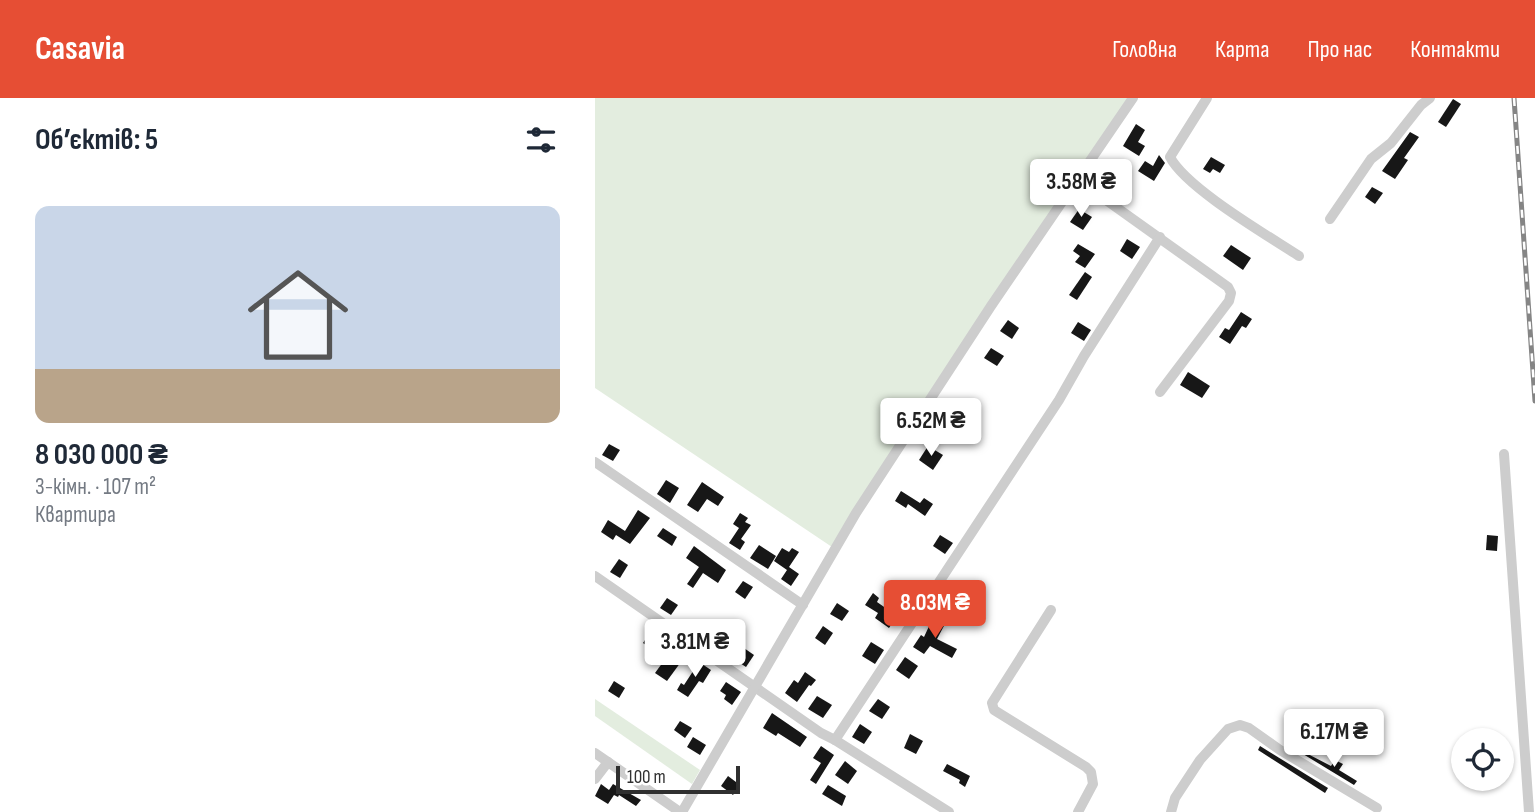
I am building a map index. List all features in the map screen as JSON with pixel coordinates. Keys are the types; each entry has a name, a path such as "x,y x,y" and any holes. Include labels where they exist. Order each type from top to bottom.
{"street":[{"path":"595,753 681,812 856,513 991,306 1133,98"},
{"path":"1207,98 1170,157 1177,169 1201,189 1299,256"},
{"path":"1330,219 1371,159 1391,143 1430,98"},
{"path":"1078,180 1228,287 1231,293 1229,301 1160,392"},
{"path":"835,740 1059,400 1160,237"},
{"path":"1504,454 1529,812"},
{"path":"595,462 803,606"},
{"path":"595,576 821,733 949,812"},
{"path":"1051,610 992,703 994,710 1091,772 1093,784 1078,812"},
{"path":"1171,812 1175,798 1200,760 1228,729 1240,725 1377,808"},
{"path":"595,779 608,762"}],"green space":[{"path":"595,98 1133,98 835,549 595,388"},
{"path":"595,699 700,770 692,784 595,716"}],"building":[{"path":"1453,99 1461,104 1446,127 1438,122"},
{"path":"1136,124 1145,130 1138,142 1145,146 1139,156 1123,146"},
{"path":"1410,132 1419,137 1404,158 1408,160 1395,179 1382,171"},
{"path":"1159,155 1165,163 1154,181 1138,171 1145,161 1153,166"},
{"path":"1211,157 1225,165 1220,173 1213,169 1210,173 1203,169"},
{"path":"1372,187 1383,193 1375,204 1365,197"},
{"path":"1079,209 1092,217 1083,230 1070,222"},
{"path":"1127,239 1140,247 1132,259 1120,251"},
{"path":"1078,244 1095,254 1085,268 1075,262 1080,256 1073,251"},
{"path":"1231,245 1251,258 1243,270 1223,256"},
{"path":"1085,272 1092,277 1077,300 1069,295"},
{"path":"1241,312 1252,319 1246,328 1242,326 1230,344 1219,337 1225,328 1229,330"},
{"path":"1008,320 1019,328 1012,339 1000,331"},
{"path":"1078,322 1091,330 1084,341 1071,333"},
{"path":"991,348 1004,356 997,366 984,358"},
{"path":"1188,372 1210,386 1202,398 1180,385"},
{"path":"958,402 972,412 966,421 951,411"},
{"path":"609,444 620,450 613,461 602,455"},
{"path":"928,446 943,455 933,470 919,460"},
{"path":"666,480 679,488 670,503 657,494"},
{"path":"702,482 724,497 718,506 707,499 698,512 687,505"},
{"path":"901,491 920,503 924,498 933,504 925,516 908,504 906,508 895,501"},
{"path":"638,510 650,518 630,544 616,535 613,540 601,532 608,520 625,531"},
{"path":"740,513 748,518 745,522 751,525 741,539 745,542 740,550 729,543 739,528 733,524"},
{"path":"663,528 677,537 672,546 657,536"},
{"path":"940,535 953,543 945,554 933,546"},
{"path":"1487,535 1498,536 1497,551 1486,550"},
{"path":"759,545 776,556 768,569 750,558"},
{"path":"694,546 726,570 718,583 703,573 693,588 687,584 699,567 686,558"},
{"path":"782,548 789,552 792,548 799,552 789,567 799,574 791,586 781,579 787,570 774,561"},
{"path":"619,559 628,565 620,578 610,572"},
{"path":"743,581 753,587 745,599 735,592"},
{"path":"970,581 981,588 972,601 976,603 973,609 963,604 968,593 964,591"},
{"path":"873,593 879,598 877,602 897,616 889,628 875,618 878,613 865,605"},
{"path":"667,598 678,605 671,615 660,608"},
{"path":"837,603 849,611 842,621 830,614"},
{"path":"937,617 946,622 937,639 957,649 952,658 930,646 924,654 913,647 921,635 924,637 931,622 934,624"},
{"path":"823,626 833,633 825,645 815,638"},
{"path":"718,630 754,655 746,667 709,643"},
{"path":"651,631 663,639 655,651 643,643"},
{"path":"871,642 884,650 875,664 862,656"},
{"path":"674,647 686,655 667,681 655,673"},
{"path":"905,657 918,666 909,679 896,670"},
{"path":"699,662 711,670 703,683 699,681 688,697 677,690 681,683 684,685"},
{"path":"805,672 816,680 797,702 785,693 794,680 798,683"},
{"path":"614,681 625,688 619,698 608,691"},
{"path":"726,682 741,692 732,705 724,699 726,695 720,691"},
{"path":"817,696 832,705 823,718 808,709"},
{"path":"878,699 890,707 882,719 869,711"},
{"path":"772,713 807,737 800,747 778,733 776,736 763,728"},
{"path":"680,721 692,728 685,738 674,730"},
{"path":"860,724 872,732 864,744 852,737"},
{"path":"910,734 923,741 916,754 904,748"},
{"path":"693,737 706,745 700,755 687,747"},
{"path":"821,746 834,755 816,784 810,780 821,763 813,758"},
{"path":"1260,746 1328,788 1325,793 1258,750"},
{"path":"1304,752 1331,766 1335,760 1343,764 1339,770 1357,781 1354,785 1303,754"},
{"path":"845,761 857,771 848,784 835,775"},
{"path":"947,764 970,776 965,787 959,783 960,780 943,771"},
{"path":"728,776 740,785 733,795 721,786"},
{"path":"601,784 609,790 613,784 641,800 636,806 619,795 614,795 608,804 595,796"},
{"path":"828,785 846,796 842,806 822,794"}],"railway":[{"path":"1514,98 1535,401"}]}
